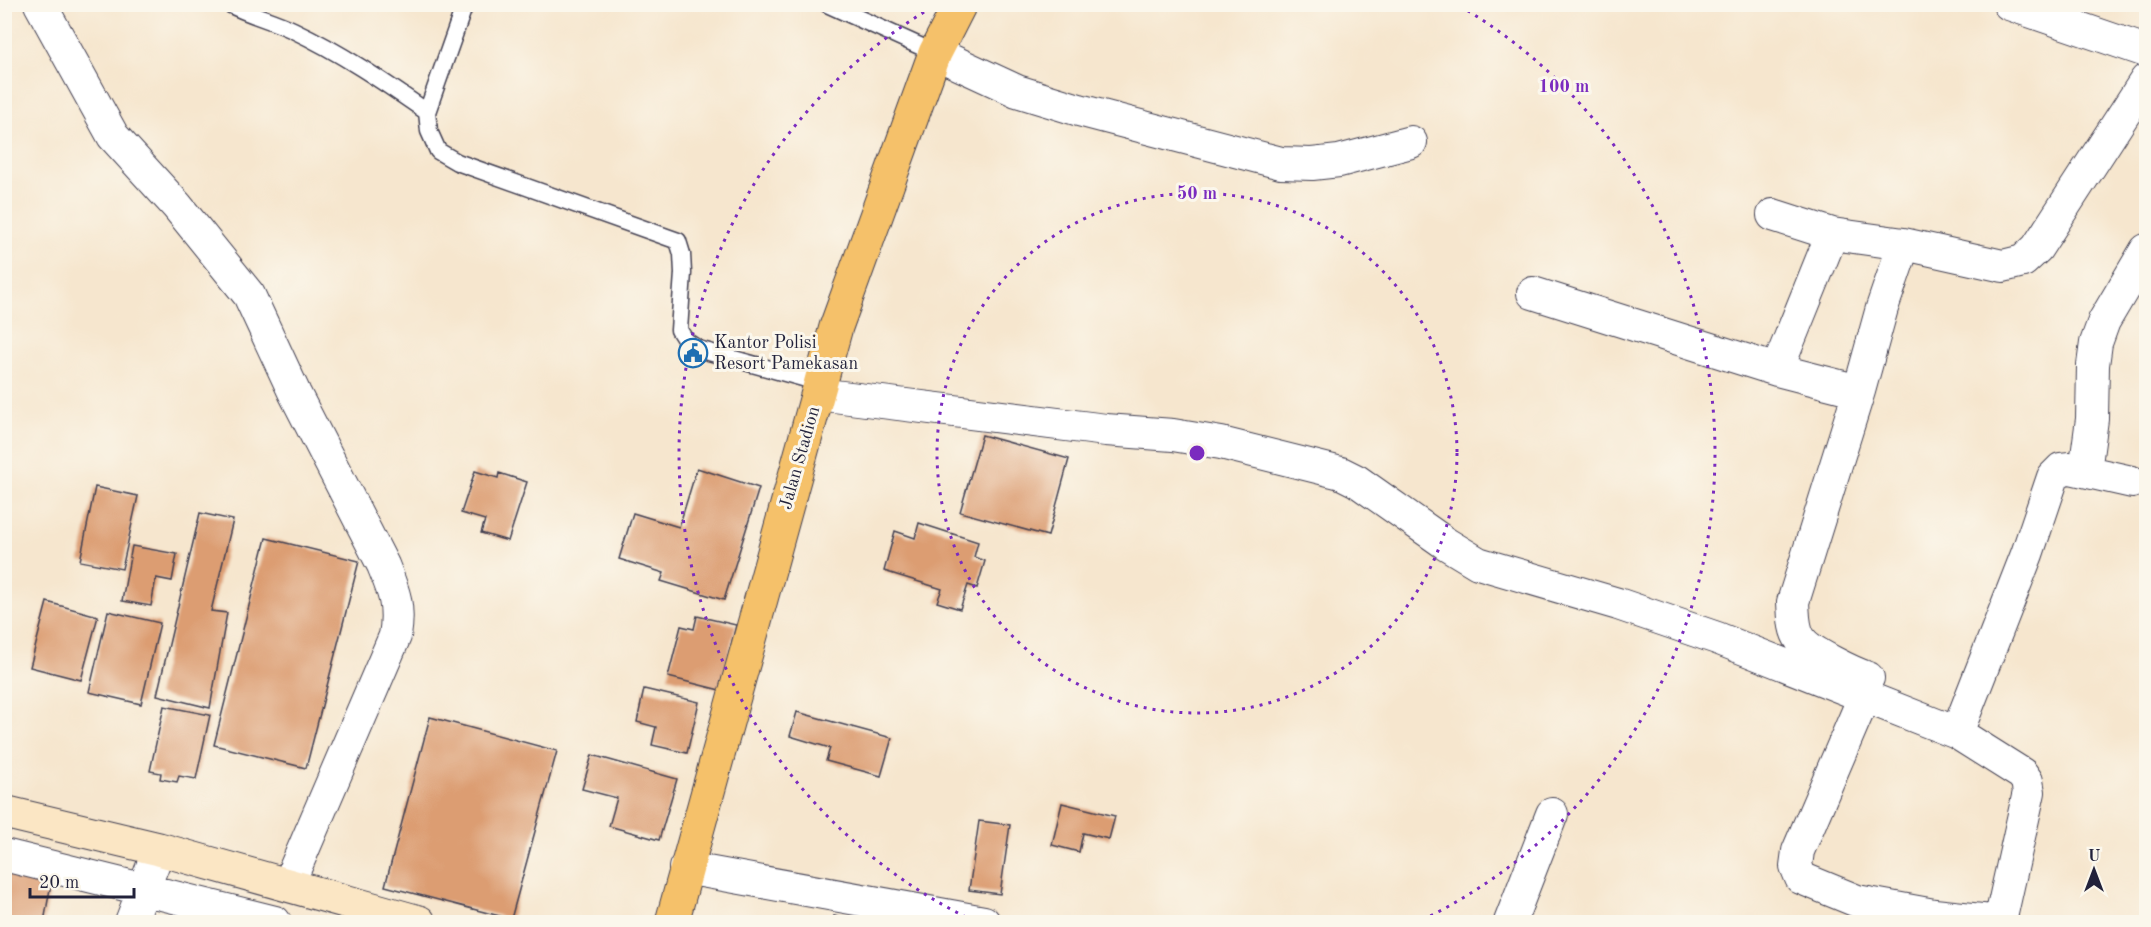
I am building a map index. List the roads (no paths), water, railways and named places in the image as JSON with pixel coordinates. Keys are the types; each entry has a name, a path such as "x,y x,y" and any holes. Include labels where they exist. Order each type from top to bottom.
{"main road":[{"name":"Jalan Stadion","path":"672,922 685,868 836,327 935,53 960,4"},
{"path":"4,812 159,849 419,922"}],"street":[{"path":"40,4 113,136 177,206 249,295 295,394 383,565 395,594 398,615 395,636 302,889"},
{"path":"2009,4 2146,51"},
{"path":"935,53 1017,91 1089,113 1281,163 1312,164 1339,161 1411,142"},
{"path":"1773,215 1832,234 1904,244 2003,266 2023,261 2037,248 2146,80"},
{"path":"1777,370 1832,234"},
{"path":"1904,244 1882,308 1859,391 1793,603 1794,623 1801,640 1835,663 1855,674 1938,704"},
{"path":"2085,471 2092,419 2093,365 2096,343 2104,321 2146,250"},
{"path":"1533,293 1777,370 1859,391"},
{"path":"820,389 1106,430 1173,435 1221,443 1341,473 1357,481 1445,543 1478,563 1618,604 1717,638 1957,733 2022,774 2027,781 2029,792 2000,922 1934,915 1857,901 1801,878 1796,866 1798,850 1864,697"},
{"path":"1957,733 2027,554 2053,477 2061,469 2070,468 2132,482"},
{"path":"1510,922 1552,814"},
{"path":"131,922 159,849"},
{"path":"4,855 275,922"},
{"path":"685,868 982,922"}],"lane":[{"path":"229,4 248,14 292,29 338,53 427,112"},
{"path":"465,4 427,112 429,131 438,151 457,162 678,241 682,254 683,273 679,330 686,341 698,349 820,389"},
{"path":"827,4 935,53"}],"place":[{"name":"Kantor Polisi Resort Pamekasan","path":"693,353"}]}
